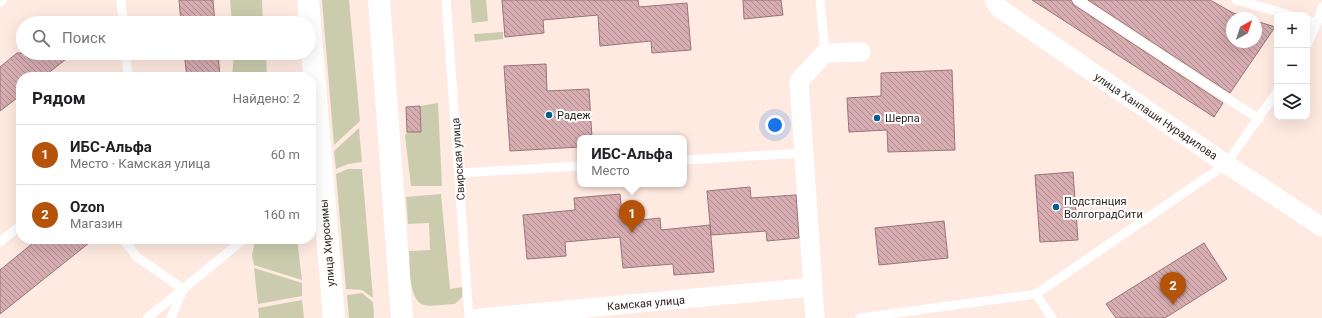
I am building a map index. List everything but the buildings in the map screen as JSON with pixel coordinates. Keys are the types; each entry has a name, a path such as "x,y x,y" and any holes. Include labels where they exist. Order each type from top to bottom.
{"main road":[{"name":"улица Хиросимы","path":"308,0 309,16"},
{"path":"379,0 402,318"},
{"name":"улица Хиросимы","path":"312,60 312,72"},
{"name":"улица Хиросимы","path":"316,129 319,178 334,318"}],"street":[{"name":"улица Ханпаши Нурадилова","path":"994,0 999,8 1322,228"},
{"path":"815,318 799,81 825,53 861,52"},
{"name":"Камская улица","path":"479,318 813,287"}],"lane":[{"path":"121,0 122,16"},
{"name":"Свирская улица","path":"446,0 469,318"},
{"path":"820,0 825,53"},
{"path":"1077,0 1259,119"},
{"path":"1236,0 1279,12"},
{"path":"1310,38 1322,7"},
{"path":"1310,21 1317,23"},
{"path":"127,60 128,72"},
{"path":"860,318 1036,294 1226,164 1274,96"},
{"path":"687,160 804,153"},
{"path":"459,173 577,166"},
{"path":"0,242 16,229"},
{"path":"127,244 137,257 183,289"},
{"path":"147,318 238,244"},
{"path":"170,318 183,289"},
{"path":"1036,294 1052,318"}],"green space":[{"path":"230,0 262,0 263,16 231,16"},
{"path":"322,0 349,0 360,121 334,145"},
{"path":"470,0 486,0 488,21 472,23"},
{"path":"503,32 503,39 475,42 474,34"},
{"path":"233,60 266,60 267,72 232,72"},
{"path":"438,103 442,186 411,186 405,136 407,132 421,131 420,106"},
{"path":"359,128 362,162 348,164 336,169 334,151"},
{"path":"348,169 362,169 373,298 362,290 346,289 336,174"},
{"path":"441,194 450,289 463,287 462,297 455,304 427,306 419,302 412,290 409,251 430,250 429,223 408,224 406,197"},
{"path":"254,244 298,244 302,280 254,265 252,255"},
{"path":"254,268 302,283 302,296 258,304"},
{"path":"362,293 373,302 374,318 349,318 347,295"},
{"path":"302,300 304,318 259,318 258,308"}],"place":[{"name":"Радеж","path":"549,115"},
{"name":"Шерпа","path":"877,118"},
{"name":"Подстанция ВолгоградСити","path":"1056,207"},
{"name":"ИБС-Альфа","path":"632,233"},
{"name":"Ozon","path":"1173,305"}]}
